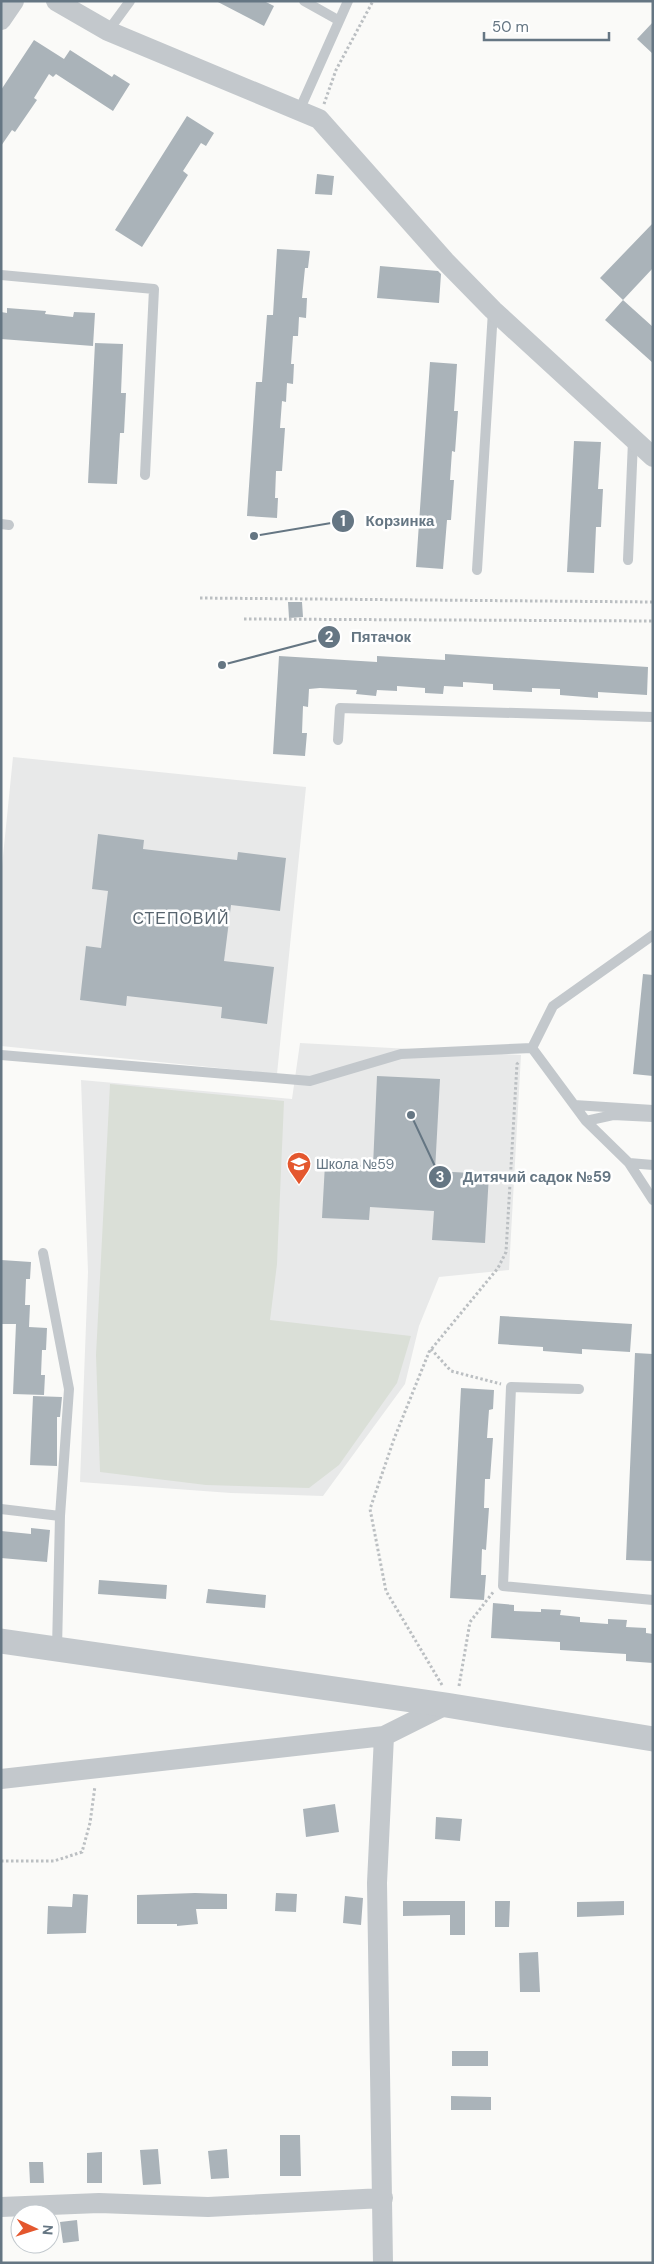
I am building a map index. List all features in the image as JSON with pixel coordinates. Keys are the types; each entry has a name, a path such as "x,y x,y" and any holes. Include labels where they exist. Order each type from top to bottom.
{"street":[{"path":"1,20 14,1"},
{"path":"56,1 108,31 319,119 445,261 493,310 653,457"},
{"path":"1,1641 451,1706 653,1739"},
{"path":"1,1778 384,1736 451,1706"},
{"path":"383,2263 377,1883 384,1736"},
{"path":"1,2207 99,2203 208,2207 383,2198"}],"lane":[{"path":"108,31 130,1"},
{"path":"304,1 338,20"},
{"path":"299,111 348,1"},
{"path":"1,275 154,289 145,475"},
{"path":"477,570 493,310"},
{"path":"628,560 634,440"},
{"path":"338,740 340,708 653,717"},
{"path":"532,1048 553,1006 653,935"},
{"path":"1,1055 310,1081 401,1054 532,1048"},
{"path":"532,1048 586,1121 629,1163 653,1200"},
{"path":"574,1105 653,1110"},
{"path":"586,1121 613,1115 653,1117"},
{"path":"629,1163 653,1165"},
{"path":"43,1253 69,1389 60,1516 56,1649"},
{"path":"579,1389 511,1387 503,1586 653,1600"},
{"path":"1,1509 60,1516"}],"path":[{"path":"319,119 336,70 373,1"},
{"path":"200,598 653,602"},
{"path":"244,619 653,621"},
{"path":"451,1706 386,1591 370,1509 394,1439 431,1348 498,1268 506,1252 518,1064 532,1048"},
{"path":"431,1348 451,1371 511,1387"},
{"path":"451,1706 470,1622 504,1578"},
{"path":"1,1861 54,1861 82,1852 90,1823 97,1768"}],"shaded area":[{"path":"13,757 306,787 277,1074 1,1046 1,876"},
{"name":"Школа №59","path":"300,1043 521,1055 509,1270 439,1277 419,1326 405,1384 323,1496 231,1493 80,1482 88,1272 81,1080 292,1099"},
{"path":"110,1084 284,1101 277,1264 270,1320 411,1336 397,1383 339,1465 309,1488 206,1485 100,1472 96,1355"}],"building":[{"path":"216,1 264,1 274,6 264,26"},
{"path":"653,22 653,54 637,39"},
{"path":"34,40 64,59 70,50 112,77 114,74 130,84 113,111 56,74 53,77 49,74 34,98 37,100 15,132 12,130 1,146 1,90"},
{"path":"187,116 214,133 206,146 201,143 183,171 188,175 142,247 115,230"},
{"path":"317,174 334,176 332,195 315,194"},
{"path":"653,223 653,268 623,300 600,278"},
{"path":"277,249 310,251 308,268 305,268 302,298 307,298 306,318 299,317 298,336 293,336 291,364 294,364 293,384 287,383 286,402 282,401 280,428 285,428 282,471 276,471 275,498 278,498 277,518 247,516 256,382 262,382 267,315 273,315"},
{"path":"380,266 438,271 441,274 439,303 377,298"},
{"path":"623,300 653,327 653,363 605,320"},
{"path":"7,308 46,311 45,314 73,317 74,312 95,313 93,346 1,339 1,312 7,313"},
{"path":"95,343 123,344 121,393 126,393 124,433 120,433 117,484 88,483"},
{"path":"430,362 457,364 454,411 458,411 455,452 452,451 450,480 454,480 451,520 447,520 443,569 416,567"},
{"path":"574,441 601,442 598,489 603,489 601,527 596,527 594,573 567,572"},
{"path":"288,602 302,602 303,617 289,618"},
{"path":"445,654 648,667 647,695 598,692 598,698 560,695 560,689 532,688 532,692 493,690 493,684 463,682 463,687 444,686 443,694 425,693 425,688 397,686 397,691 377,690 376,696 356,694 357,690 309,689 308,707 303,706 302,733 307,733 305,756 273,754 279,656 377,662 377,656 445,660"},
{"path":"98,834 144,840 143,849 237,860 238,852 286,858 280,911 231,905 224,961 274,967 267,1024 221,1018 222,1007 127,996 126,1006 80,1000 86,946 101,948 108,891 92,889"},
{"path":"643,974 653,975 653,1076 633,1074"},
{"path":"377,1076 440,1079 435,1171 489,1174 485,1243 432,1240 434,1211 370,1207 369,1220 322,1218 325,1164 373,1166"},
{"path":"1,1260 31,1262 30,1279 26,1279 25,1305 30,1305 29,1327 47,1328 46,1350 42,1350 41,1375 45,1375 44,1395 13,1394 16,1324 1,1324"},
{"path":"500,1316 632,1324 630,1352 582,1349 582,1354 543,1351 543,1347 498,1344"},
{"path":"635,1353 653,1354 653,1561 626,1560"},
{"path":"461,1388 494,1390 493,1409 489,1410 487,1438 493,1438 490,1479 485,1479 484,1508 489,1508 486,1550 482,1549 481,1575 486,1575 484,1600 450,1598"},
{"path":"33,1396 62,1397 60,1417 57,1417 57,1466 30,1465"},
{"path":"31,1528 50,1530 47,1562 1,1558 1,1531 31,1534"},
{"path":"99,1580 167,1585 166,1599 98,1594"},
{"path":"208,1589 266,1595 265,1608 206,1603"},
{"path":"493,1603 514,1605 514,1611 541,1612 541,1609 561,1610 560,1615 580,1617 580,1622 608,1624 608,1619 627,1620 626,1627 646,1628 646,1633 653,1634 653,1663 626,1661 626,1654 560,1650 560,1642 491,1638"},
{"path":"335,1804 339,1832 306,1837 303,1809"},
{"path":"436,1817 462,1819 460,1841 435,1839"},
{"path":"276,1893 297,1894 296,1912 275,1911"},
{"path":"73,1894 88,1895 86,1933 47,1934 48,1906 72,1907"},
{"path":"227,1894 227,1909 196,1909 198,1924 177,1926 177,1924 137,1924 137,1895"},
{"path":"345,1896 363,1898 361,1925 343,1923"},
{"path":"403,1901 465,1901 465,1935 450,1935 450,1915 403,1916"},
{"path":"495,1901 510,1901 509,1927 495,1927"},
{"path":"624,1901 624,1915 577,1917 577,1902"},
{"path":"538,1952 540,1992 520,1992 519,1953"},
{"path":"452,2051 488,2051 488,2066 452,2066"},
{"path":"451,2096 491,2097 491,2110 451,2110"},
{"path":"280,2135 300,2135 301,2176 280,2176"},
{"path":"158,2149 161,2184 143,2185 140,2150"},
{"path":"227,2149 229,2178 211,2179 208,2151"},
{"path":"102,2152 102,2183 87,2183 87,2153"},
{"path":"29,2162 43,2162 44,2183 30,2183"},
{"path":"77,2220 79,2241 63,2243 60,2222"}],"place":[{"name":"Корзинка","path":"254,536"},
{"name":"Пятачок","path":"222,665"},
{"name":"Дитячий садок №59","path":"411,1115"},
{"name":"Школа №59","path":"299,1185"}],"district":[{"name":"СТЕПОВИЙ","path":"181,918"}]}
